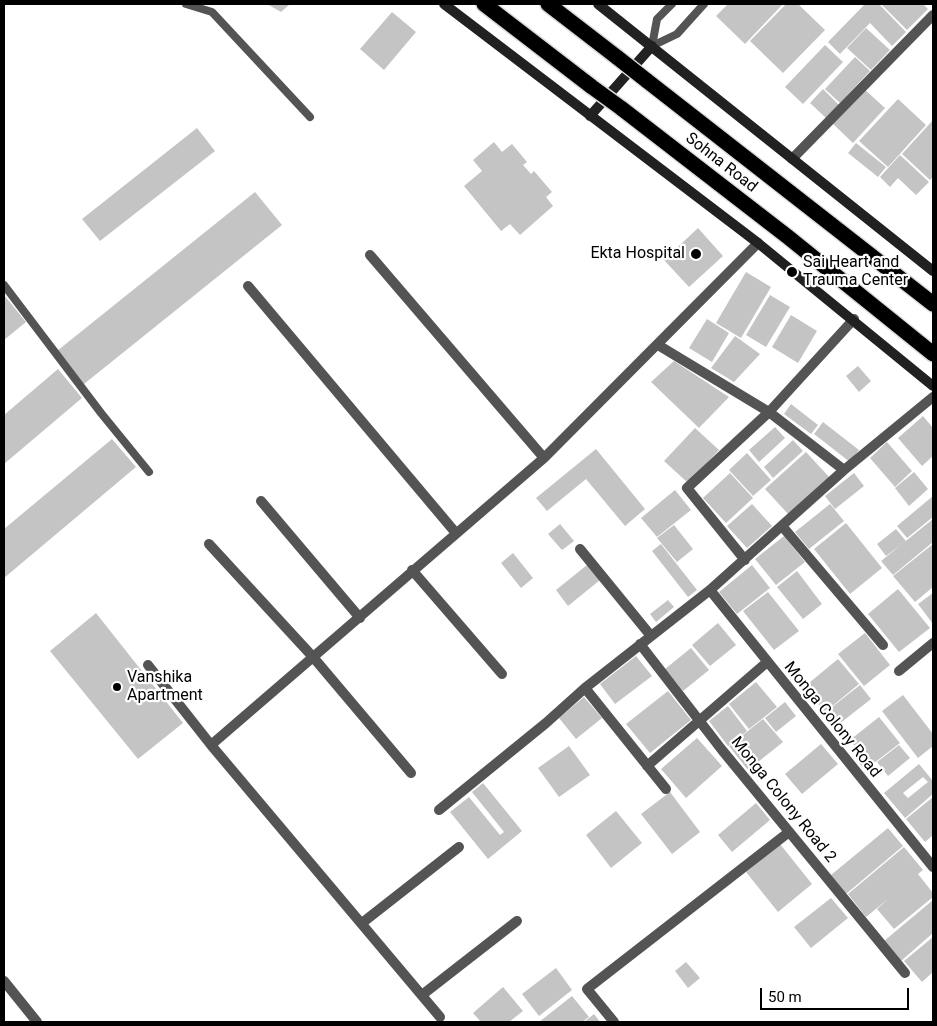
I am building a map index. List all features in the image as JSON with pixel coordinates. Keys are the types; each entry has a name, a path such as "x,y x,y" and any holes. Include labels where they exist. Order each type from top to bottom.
{"highway":[{"name":"Sohna Road","path":"484,4 788,237 933,354"},
{"name":"Sohna Road","path":"548,4 933,304"}],"main road":[{"path":"444,4 758,243 854,319 933,386"},
{"path":"598,4 933,270"},
{"path":"590,116 652,46"}],"street":[{"path":"792,159 933,15"},
{"path":"212,745 360,618 455,532 544,458 758,243"},
{"path":"370,256 544,458"},
{"path":"248,286 455,532"},
{"path":"745,560 687,488 769,412 854,319"},
{"path":"658,345 769,412 844,470"},
{"path":"439,810 640,644 710,590 844,470 933,397"},
{"path":"261,501 360,618"},
{"path":"782,526 883,645"},
{"path":"209,544 313,657 410,773"},
{"path":"580,549 651,636"},
{"path":"412,570 502,674"},
{"name":"Monga Colony Road","path":"710,590 766,663 933,867"},
{"name":"Monga Colony Road 2","path":"640,644 699,721 905,973"},
{"path":"899,671 933,644"},
{"path":"647,766 766,663"},
{"path":"148,665 212,745 440,1017"},
{"path":"586,688 666,788"},
{"path":"614,1022 587,989 789,832"},
{"path":"362,923 460,847"},
{"path":"422,995 517,921"},
{"path":"4,980 37,1022"}],"lane":[{"path":"186,4 212,12 310,117"},
{"path":"652,46 657,19 672,4"},
{"path":"652,46 677,34 704,4"},
{"path":"4,285 101,413 149,472"}],"building":[{"path":"267,4 290,4 281,12"},
{"path":"728,4 783,4 745,44 716,16"},
{"path":"786,4 798,4 825,30 783,73 750,41"},
{"path":"865,4 879,4 906,32 892,46 870,23 840,54 828,42"},
{"path":"881,4 923,4 928,9 907,30"},
{"path":"392,12 416,32 384,70 360,49"},
{"path":"866,28 890,50 871,70 847,48"},
{"path":"825,45 843,62 803,104 785,87"},
{"path":"855,57 870,71 840,103 825,89"},
{"path":"863,88 885,108 853,143 832,123"},
{"path":"823,89 839,105 826,118 810,103"},
{"path":"898,99 926,125 888,167 859,141"},
{"path":"933,120 933,177 930,180 902,154"},
{"path":"197,128 215,151 100,241 82,219"},
{"path":"494,142 502,152 512,144 527,162 523,165 531,174 534,171 552,192 546,197 553,206 520,235 510,224 501,231 464,186 482,171 473,160"},
{"path":"856,143 886,167 878,177 848,153"},
{"path":"900,155 929,182 916,195 898,178 890,187 880,177"},
{"path":"255,192 282,225 84,384 57,351"},
{"path":"698,228 723,256 689,287 664,260"},
{"path":"746,272 771,287 741,338 716,323"},
{"path":"4,295 26,322 4,340"},
{"path":"770,295 790,307 766,347 746,335"},
{"path":"791,315 817,331 798,363 772,347"},
{"path":"707,319 729,333 712,362 689,348"},
{"path":"735,336 760,354 734,382 711,368"},
{"path":"674,361 729,397 699,428 651,382"},
{"path":"858,366 871,381 859,392 846,376"},
{"path":"58,369 82,398 4,464 4,415"},
{"path":"791,404 818,425 811,434 784,414"},
{"path":"923,416 933,428 933,456 922,466 898,438"},
{"path":"823,422 859,450 850,462 814,434"},
{"path":"775,427 785,438 759,462 749,450"},
{"path":"695,428 719,450 688,483 664,461"},
{"path":"112,439 136,467 4,578 4,529"},
{"path":"793,440 803,451 773,478 764,467"},
{"path":"887,442 912,471 895,487 870,458"},
{"path":"596,449 645,509 625,526 586,479 547,511 536,498"},
{"path":"806,452 830,478 789,515 765,489"},
{"path":"747,453 771,480 753,496 729,470"},
{"path":"914,472 928,489 909,506 895,488"},
{"path":"730,473 753,498 726,523 703,498"},
{"path":"854,473 864,486 835,509 825,496"},
{"path":"675,490 691,510 657,537 641,518"},
{"path":"933,496 933,517 907,538 897,526"},
{"path":"752,504 772,526 747,548 727,526"},
{"path":"830,504 844,521 809,549 795,532"},
{"path":"933,519 933,542 893,575 881,561"},
{"path":"846,523 882,568 850,594 814,549"},
{"path":"560,524 574,541 562,550 548,534"},
{"path":"674,525 693,549 677,562 657,538"},
{"path":"896,529 906,541 886,556 877,544"},
{"path":"784,536 805,562 776,585 755,559"},
{"path":"661,544 697,590 688,597 652,551"},
{"path":"933,544 933,587 915,602 893,576"},
{"path":"513,553 533,578 521,588 501,563"},
{"path":"587,565 600,580 568,606 556,590"},
{"path":"752,565 770,588 737,614 719,592"},
{"path":"797,571 822,604 803,619 777,587"},
{"path":"898,589 930,628 899,652 868,614"},
{"path":"768,592 799,631 774,650 743,611"},
{"path":"933,593 933,624 918,604"},
{"path":"668,600 674,607 656,622 650,614"},
{"name":"Vanshika Apartment","path":"96,613 183,723 138,759 50,651"},
{"path":"718,623 736,645 710,666 692,645"},
{"path":"865,633 890,665 864,686 838,654"},
{"path":"691,648 709,670 683,691 665,669"},
{"path":"636,656 652,676 615,704 600,684"},
{"path":"838,659 859,684 825,712 804,687"},
{"path":"756,682 777,707 749,729 729,704"},
{"path":"860,685 871,699 834,728 823,714"},
{"path":"668,691 691,720 650,753 626,724"},
{"path":"903,695 933,734 933,746 918,758 882,711"},
{"path":"584,697 602,718 576,739 559,718"},
{"path":"785,702 796,716 776,732 765,718"},
{"path":"728,706 747,731 728,746 709,721"},
{"path":"879,717 900,743 865,770 859,763 865,759 850,740"},
{"path":"763,719 783,742 748,770 729,746"},
{"path":"697,738 722,766 686,798 661,769"},
{"path":"821,744 838,764 802,794 785,774"},
{"path":"899,745 910,758 888,776 877,762"},
{"path":"569,746 590,775 559,797 538,768"},
{"path":"919,764 933,781 933,794 905,818 884,793","holes":["923,777 928,782 908,798 903,793"]},
{"path":"483,783 522,831 488,859 450,812 469,797 500,835 504,832 472,792"},
{"path":"670,792 700,832 672,854 641,814"},
{"path":"933,797 933,835 925,842 906,819"},
{"path":"756,803 770,820 732,852 718,835"},
{"path":"616,811 642,843 611,868 586,835"},
{"path":"888,828 903,846 846,894 831,875"},
{"path":"780,844 812,884 778,912 746,872"},
{"path":"904,847 923,870 918,874 933,893 933,897 894,929 877,909 888,899 866,917 848,894"},
{"path":"831,898 848,918 811,948 794,927"},
{"path":"933,900 933,933 901,961 884,941"},
{"path":"933,937 933,972 922,982 904,961"},
{"path":"686,962 700,978 688,988 675,971"},
{"path":"556,968 572,990 539,1016 522,994"},
{"path":"503,987 523,1011 509,1022 481,1022 473,1013"},
{"path":"572,996 589,1017 582,1022 539,1022"},
{"path":"594,1014 600,1022 584,1022"}],"place":[{"name":"Ekta Hospital","path":"696,254"},
{"name":"Sai Heart and Trauma Center","path":"792,272"},
{"name":"Vanshika Apartment","path":"117,687"}]}
